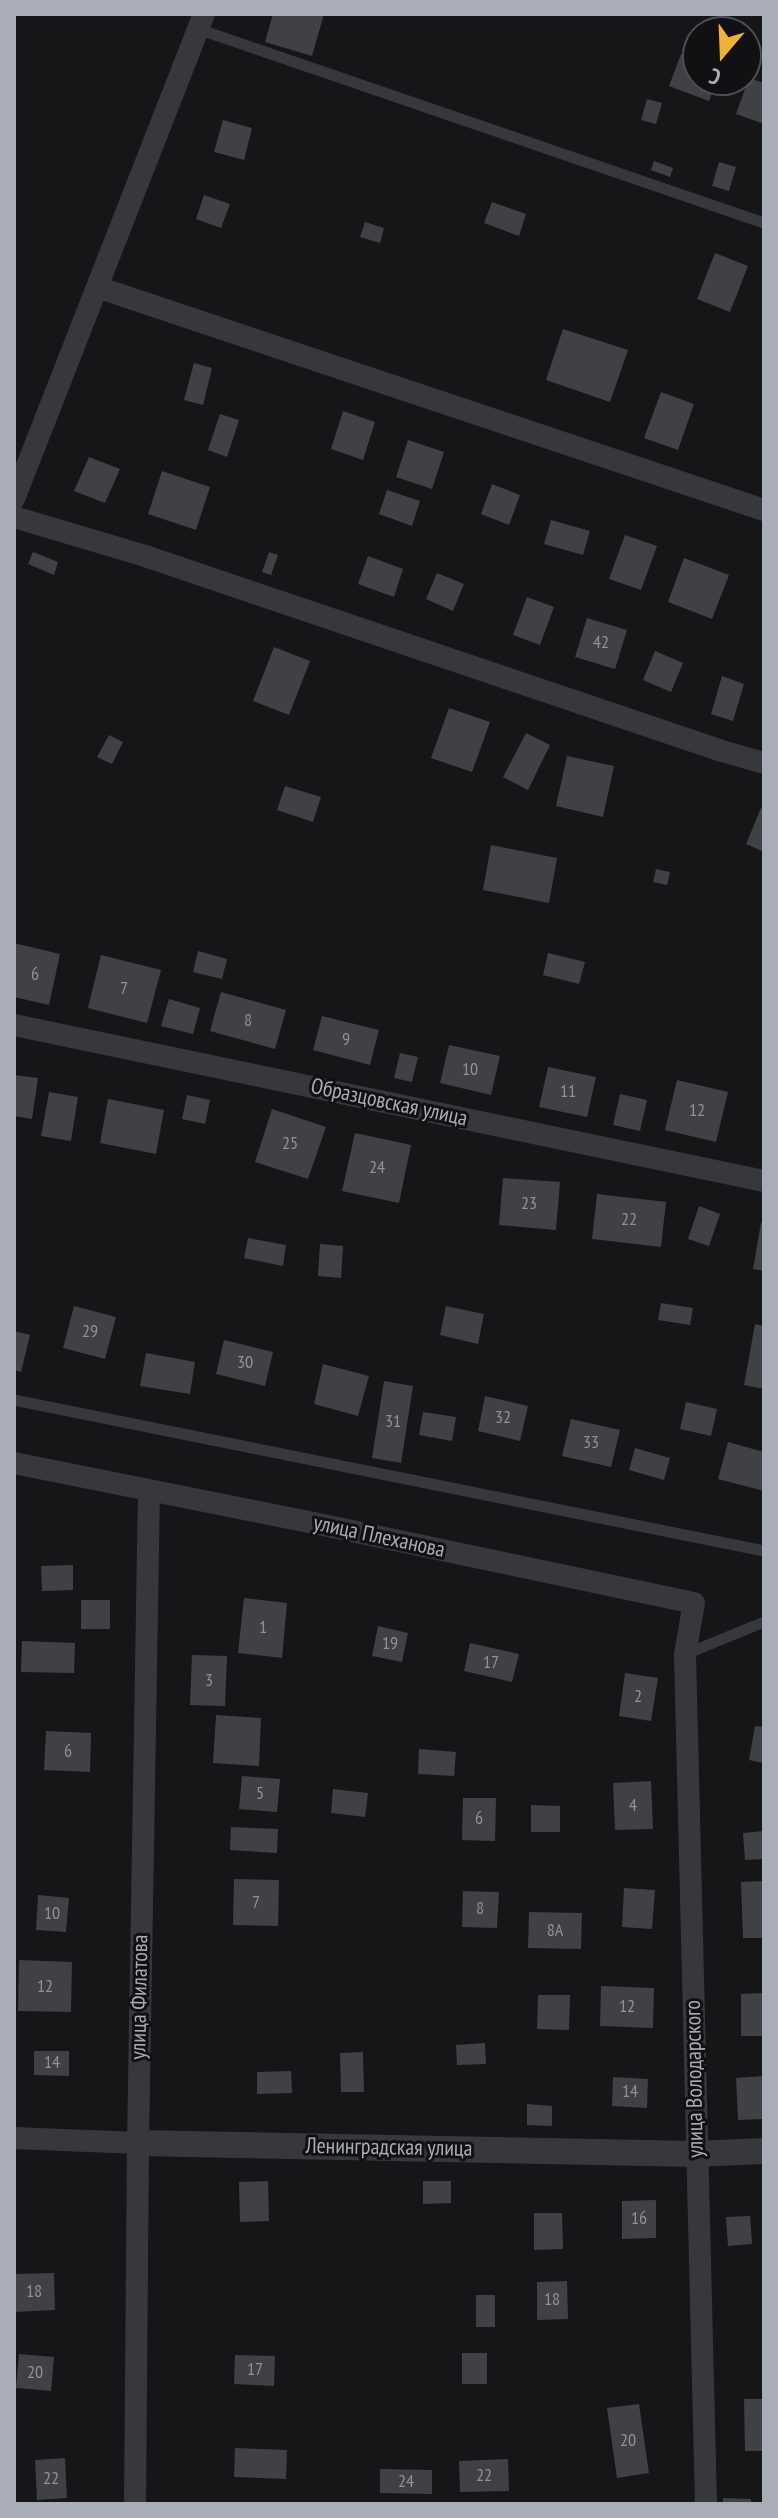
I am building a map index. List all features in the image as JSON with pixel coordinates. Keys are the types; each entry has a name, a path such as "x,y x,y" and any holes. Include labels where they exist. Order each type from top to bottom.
{"street":[{"path":"14,499 201,21"},
{"path":"97,287 764,510"},
{"path":"14,517 142,555 764,763"},
{"name":"Образцовская улица","path":"14,1025 764,1181"},
{"name":"улица Плеханова","path":"14,1463 694,1603 685,1654"},
{"name":"улица Филатова","path":"135,2504 149,1490"},
{"name":"улица Володарского","path":"685,1654 706,2504"},
{"name":"Ленинградская улица","path":"14,2138 697,2154 764,2151"}],"lane":[{"path":"201,21 764,223"},
{"path":"14,1400 764,1551"},
{"path":"685,1654 764,1622"}],"building":[{"path":"273,14 324,14 312,56 265,42"},
{"path":"681,54 682,54 682,91 669,86"},
{"path":"764,83 764,124 736,114 742,96 762,96"},
{"path":"647,99 662,103 656,124 641,120"},
{"path":"223,120 252,128 244,160 214,152"},
{"path":"654,161 673,168 670,177 651,170"},
{"path":"719,162 736,167 729,191 712,186"},
{"path":"204,195 230,204 221,228 196,219"},
{"path":"492,202 526,214 519,236 484,223"},
{"path":"365,222 384,228 380,243 360,237"},
{"path":"715,253 748,266 730,312 697,299"},
{"path":"563,329 628,350 610,402 546,380"},
{"path":"194,363 212,368 203,405 184,400"},
{"path":"661,392 694,404 678,450 644,438"},
{"path":"343,411 375,422 363,460 331,449"},
{"path":"220,414 239,420 227,457 208,450"},
{"path":"408,440 444,452 432,489 396,477"},
{"path":"89,457 120,469 105,503 74,491"},
{"path":"162,471 210,487 196,530 148,514"},
{"path":"492,484 520,495 509,525 481,514"},
{"path":"387,490 420,501 412,526 379,514"},
{"path":"551,520 590,531 583,555 544,544"},
{"path":"625,535 657,546 641,590 609,579"},
{"path":"33,552 58,562 54,575 28,564"},
{"path":"269,552 278,555 271,575 262,572"},
{"path":"368,556 403,569 394,597 358,584"},
{"path":"684,558 729,575 712,619 668,602"},
{"path":"437,573 464,584 453,611 426,599"},
{"path":"527,597 554,607 540,645 513,635"},
{"path":"587,618 627,630 615,669 575,657"},
{"path":"274,647 310,661 289,715 253,701"},
{"path":"655,651 683,663 671,692 643,680"},
{"path":"722,676 744,684 733,721 711,714"},
{"path":"449,708 490,722 472,772 431,758"},
{"path":"526,733 550,745 528,790 503,777"},
{"path":"109,735 123,742 112,764 97,757"},
{"path":"567,756 614,766 603,817 556,806"},
{"path":"285,786 321,797 313,822 277,810"},
{"path":"761,808 764,809 764,852 746,844"},
{"path":"491,845 557,858 549,903 483,890"},
{"path":"656,869 670,872 667,885 653,882"},
{"path":"14,943 60,954 49,1005 14,997"},
{"path":"198,951 227,959 222,979 193,972"},
{"path":"548,953 585,962 579,984 543,975"},
{"path":"101,955 161,970 147,1023 88,1008"},
{"path":"221,992 286,1010 275,1049 210,1031"},
{"path":"169,999 200,1008 193,1034 161,1026"},
{"path":"322,1016 379,1030 370,1065 313,1050"},
{"path":"449,1045 500,1056 491,1095 440,1083"},
{"path":"400,1053 418,1057 412,1082 394,1078"},
{"path":"548,1067 596,1077 587,1117 539,1107"},
{"path":"14,1075 38,1078 32,1119 14,1116"},
{"path":"677,1080 728,1092 716,1142 665,1130"},
{"path":"49,1092 78,1097 71,1141 41,1136"},
{"path":"620,1094 647,1100 640,1131 613,1125"},
{"path":"187,1095 210,1100 205,1124 182,1119"},
{"path":"108,1099 164,1110 156,1154 100,1143"},
{"path":"272,1109 326,1127 308,1179 255,1162"},
{"path":"355,1133 411,1145 399,1203 342,1191"},
{"path":"503,1178 560,1182 556,1230 499,1225"},
{"path":"597,1194 666,1202 661,1247 592,1239"},
{"path":"699,1206 720,1214 709,1246 688,1239"},
{"path":"761,1223 764,1223 764,1271 753,1269"},
{"path":"248,1238 286,1245 283,1266 244,1258"},
{"path":"320,1244 343,1246 341,1278 318,1276"},
{"path":"661,1303 693,1308 690,1325 658,1320"},
{"path":"74,1306 116,1317 105,1359 63,1348"},
{"path":"446,1306 484,1314 478,1344 440,1335"},
{"path":"755,1324 764,1326 764,1389 744,1385"},
{"path":"14,1331 30,1335 21,1372 14,1370"},
{"path":"224,1340 273,1352 265,1386 216,1374"},
{"path":"146,1353 195,1362 190,1394 140,1386"},
{"path":"323,1364 369,1376 358,1416 314,1404"},
{"path":"384,1381 413,1386 401,1463 372,1458"},
{"path":"485,1396 528,1406 520,1441 478,1431"},
{"path":"686,1402 717,1409 711,1436 680,1429"},
{"path":"423,1412 456,1417 452,1441 419,1435"},
{"path":"571,1419 620,1430 611,1467 562,1456"},
{"path":"728,1442 764,1452 764,1491 718,1479"},
{"path":"635,1448 670,1458 664,1480 629,1470"},
{"path":"73,1565 73,1590 42,1591 41,1566"},
{"path":"244,1598 287,1603 282,1658 238,1653"},
{"path":"81,1600 110,1600 110,1629 81,1629"},
{"path":"378,1626 408,1633 402,1662 372,1656"},
{"path":"22,1641 75,1643 74,1673 21,1672"},
{"path":"470,1643 519,1654 512,1682 464,1671"},
{"path":"192,1655 227,1656 225,1706 190,1705"},
{"path":"625,1673 658,1678 651,1721 619,1716"},
{"path":"216,1715 261,1718 259,1766 213,1763"},
{"path":"755,1726 764,1727 764,1763 749,1760"},
{"path":"46,1731 91,1733 90,1772 44,1770"},
{"path":"419,1749 456,1752 454,1776 418,1774"},
{"path":"242,1776 280,1779 277,1812 239,1809"},
{"path":"651,1781 653,1829 615,1830 613,1783"},
{"path":"333,1789 368,1793 365,1817 331,1813"},
{"path":"463,1798 496,1798 495,1841 462,1840"},
{"path":"531,1805 560,1806 560,1832 531,1832"},
{"path":"231,1827 278,1829 277,1853 230,1850"},
{"path":"764,1831 764,1859 745,1860 743,1833"},
{"path":"234,1879 279,1880 278,1926 233,1925"},
{"path":"764,1881 764,1938 743,1938 741,1882"},
{"path":"624,1888 655,1890 652,1929 622,1927"},
{"path":"463,1891 499,1892 497,1928 462,1927"},
{"path":"38,1895 69,1898 66,1932 36,1930"},
{"path":"529,1912 582,1913 581,1949 528,1948"},
{"path":"19,1960 72,1962 71,2012 18,2011"},
{"path":"601,1986 654,1988 653,2028 600,2026"},
{"path":"764,1993 764,2036 741,2036 741,1994"},
{"path":"538,1995 570,1995 569,2030 537,2029"},
{"path":"485,2043 486,2064 457,2065 456,2045"},
{"path":"34,2051 69,2051 69,2076 34,2075"},
{"path":"363,2052 364,2092 341,2092 340,2053"},
{"path":"291,2071 292,2093 257,2094 257,2072"},
{"path":"764,2076 764,2119 738,2120 736,2078"},
{"path":"613,2077 648,2079 647,2108 612,2106"},
{"path":"527,2104 552,2106 552,2126 527,2125"},
{"path":"268,2181 269,2221 240,2222 239,2182"},
{"path":"423,2181 451,2181 451,2203 423,2204"},
{"path":"656,2200 656,2238 622,2239 622,2201"},
{"path":"534,2213 562,2213 563,2249 534,2250"},
{"path":"750,2216 752,2244 728,2246 726,2217"},
{"path":"54,2273 55,2310 14,2312 14,2274"},
{"path":"567,2281 568,2319 537,2320 537,2282"},
{"path":"476,2295 495,2295 495,2327 476,2327"},
{"path":"462,2353 487,2353 487,2384 462,2384"},
{"path":"19,2354 54,2357 51,2391 16,2388"},
{"path":"235,2355 275,2356 274,2386 234,2384"},
{"path":"744,2399 764,2399 764,2451 745,2451"},
{"path":"639,2404 649,2473 617,2478 607,2408"},
{"path":"235,2448 287,2450 286,2479 234,2477"},
{"path":"65,2458 67,2498 37,2500 35,2460"},
{"path":"508,2459 509,2491 460,2492 459,2461"},
{"path":"380,2469 432,2470 432,2494 380,2493"},
{"path":"723,2498 751,2499 751,2504 723,2504"}]}
